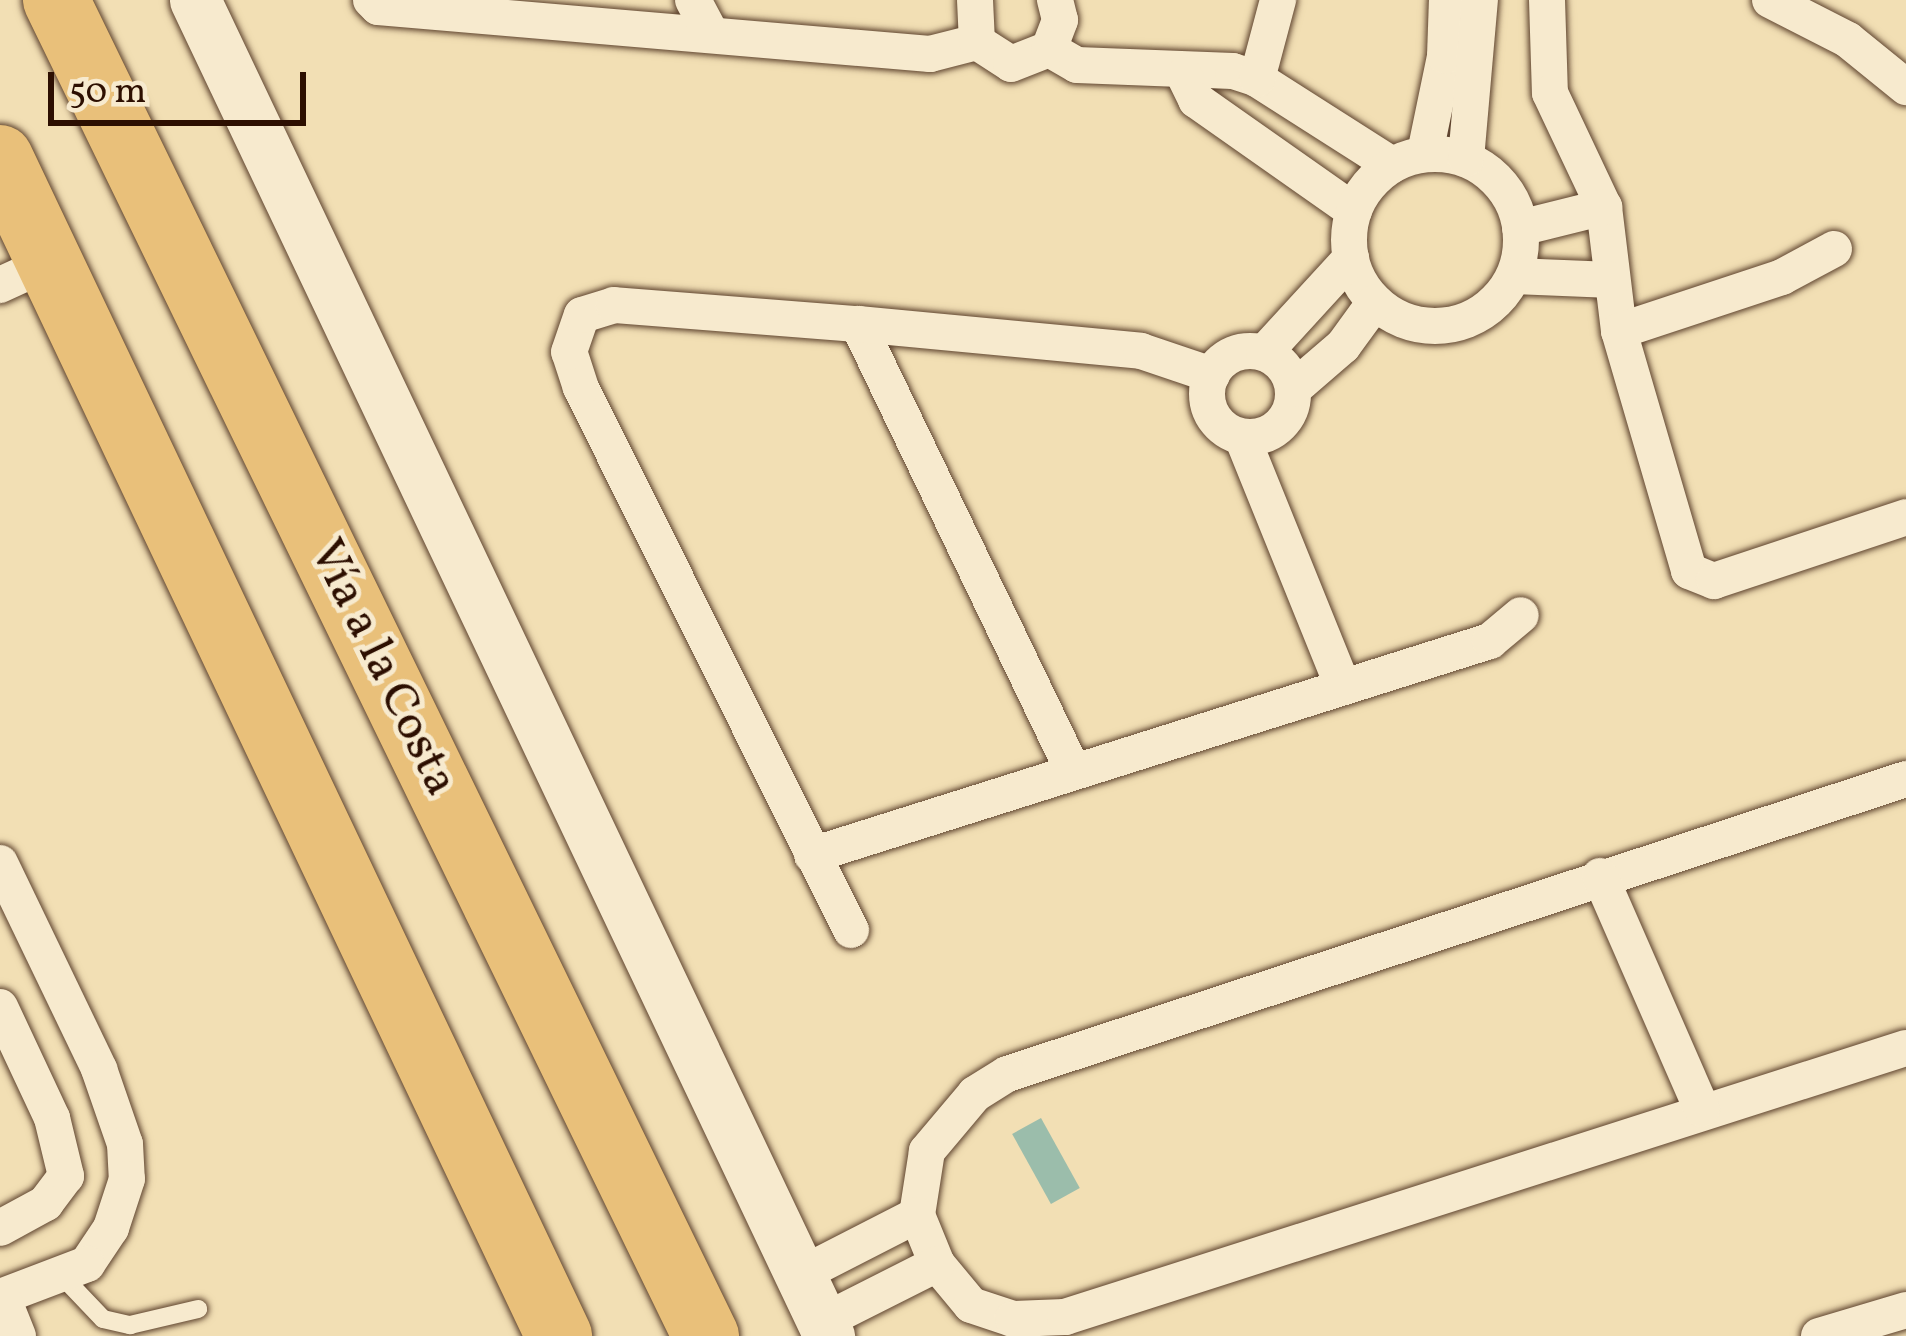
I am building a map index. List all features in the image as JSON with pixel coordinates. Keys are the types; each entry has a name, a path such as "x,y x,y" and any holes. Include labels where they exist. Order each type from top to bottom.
{"highway":[{"name":"Vía a la Costa","path":"56,0 706,1336"},
{"path":"15,226 559,1336"}],"street":[{"path":"196,0 826,1329 937,1264"},
{"path":"370,0 702,16 930,54 977,42 1011,64 1049,49 1060,20 1055,0"},
{"path":"975,0 977,42"},
{"path":"1257,79 1278,0"},
{"path":"1049,49 1077,65 1184,75 1203,69 1257,79 1408,159 1466,159 1502,186 1520,228 1514,276 1488,307 1451,325 1424,326 1375,302 1351,258 1354,211 1408,159 1445,56 1447,0"},
{"path":"1466,159 1480,0"},
{"path":"1547,0 1542,50 1550,93 1604,207 1619,331 1689,571 1714,581 1906,518"},
{"path":"1769,0 1848,40 1906,87"},
{"path":"1184,75 1196,100 1354,211"},
{"path":"1520,228 1604,207"},
{"path":"1619,331 1783,277 1834,249"},
{"path":"1343,687 1242,437 1212,413 1212,375 1234,354 1264,353 1351,258"},
{"path":"1514,276 1612,280"},
{"path":"1242,437 1280,426 1293,389 1343,346 1375,302"},
{"path":"851,930 568,352 582,315 614,305 858,324 1141,351 1212,375"},
{"path":"858,324 1074,772"},
{"path":"1264,353 1293,389"},
{"path":"812,854 1490,641 1521,614"},
{"path":"1906,779 1007,1074 975,1094 928,1151 917,1215 937,1264 971,1305 1013,1319 1065,1317 1702,1109 1906,1048"},
{"path":"0,863 99,1070 125,1144 127,1179 111,1228 87,1264 1,1297 18,1336"},
{"path":"1600,876 1702,1109"},
{"path":"0,1007 52,1118 66,1176 46,1203 0,1228"},
{"path":"800,1275 917,1215"},
{"path":"1819,1336 1906,1311"}],"lane":[{"path":"63,1277 103,1319 130,1325 198,1309"}],"shaded area":[{"path":"1041,1118 1080,1188 1051,1204 1012,1134"}]}
